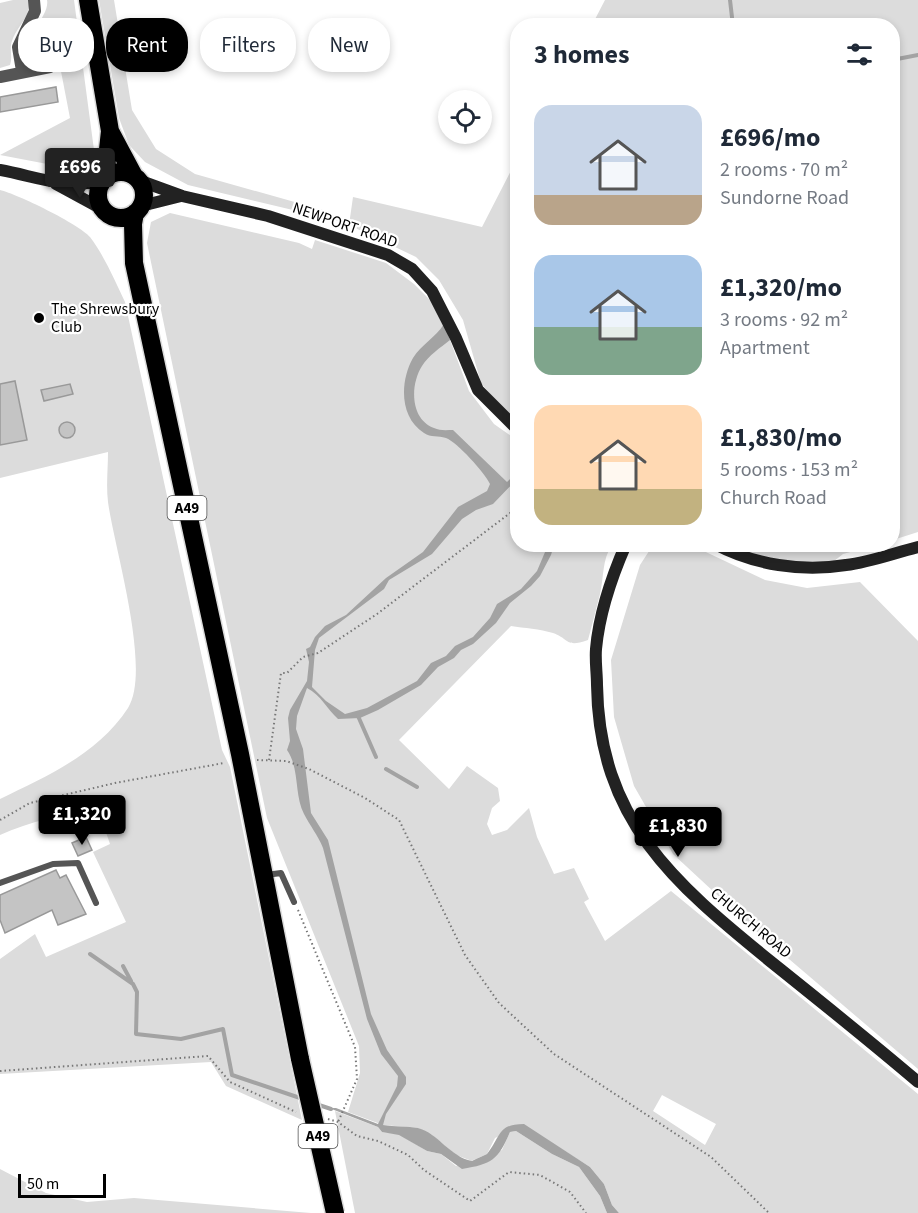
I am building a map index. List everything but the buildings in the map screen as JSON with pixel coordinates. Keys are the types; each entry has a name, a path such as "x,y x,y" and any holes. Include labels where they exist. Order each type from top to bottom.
{"highway":[{"path":"88,0 110,131 104,179 98,198 107,213 125,218 138,209 144,195 110,131"},
{"path":"104,179 116,172 136,178"},
{"name":"A49","path":"138,209 133,224 134,263 264,876 300,1059 335,1213"},
{"name":"A49","path":"107,213 134,263"}],"main road":[{"path":"0,170 55,184 79,184 104,179"},
{"name":"NEWPORT ROAD","path":"136,178 182,196 279,220 388,255 412,269 432,291 456,338 478,390 510,422"},
{"path":"55,184 107,213"},
{"name":"NEWPORT ROAD","path":"138,209 182,196"},
{"path":"900,552 918,547"},
{"name":"CHURCH ROAD","path":"623,552 605,606 596,649 600,733 609,769 642,837 673,877 716,917 918,1082"},
{"path":"736,552 767,564 807,567 846,566 899,552"}],"street":[{"path":"32,18 35,11 34,0"},
{"path":"0,77 18,72"}],"lane":[{"path":"0,883 53,864 78,863 96,903"},
{"path":"264,876 281,873 294,902"}],"path":[{"path":"269,761 281,673 287,673 303,657 318,653 377,614 510,513"},
{"path":"254,760 291,762 329,777 399,820 465,955 499,1003 554,1054 711,1157 769,1213"},
{"path":"0,820 30,803 115,783 224,763"},
{"path":"294,902 355,1047 357,1079 338,1122"}],"shaded area":[{"path":"29,0 25,18 18,18 18,29 12,41 10,65 0,68 0,3"},
{"path":"47,0 74,0 76,18 42,18"},
{"path":"99,0 114,0 117,18 106,18 106,41"},
{"path":"605,0 918,0 918,532 900,538 900,18 596,18"},
{"path":"61,72 84,72 94,150 63,167 0,155 70,118"},
{"path":"111,72 126,72 132,110 156,149 195,174 330,212 339,221 188,185 145,162 129,145 119,118"},
{"path":"510,173 510,418 481,383 463,320 439,280 416,257 349,225 353,197 482,227"},
{"path":"0,190 47,210 84,231 105,261 125,302 222,750 230,767 302,1120 226,1086 211,1062 0,1074 0,959 35,934 46,957 126,922 93,852 110,844 98,809 48,819 0,835 0,799 70,762 102,738 128,708 134,690 136,666 129,608 108,502 108,452 0,478"},
{"path":"170,213 299,243 312,249 315,240 386,263 414,284 432,302 450,340 469,391 494,424 510,435 510,552 608,552 588,640 571,643 553,633 511,626 399,740 449,789 467,766 498,788 500,801 492,808 487,824 492,835 507,830 529,808 537,837 554,874 574,868 589,899 584,902 605,941 671,891 918,1094 918,1213 619,1213 612,1205 604,1184 590,1167 524,1125 495,1138 487,1154 472,1161 456,1155 432,1135 418,1128 383,1125 348,1112 360,1073 359,1046 267,818 147,243 151,222","holes":["662,1095 716,1124 705,1145 653,1111"]},
{"path":"444,324 450,340 428,358 418,374 414,392 416,409 426,424 441,430 453,430 507,482 510,479 510,486 493,504 476,510 462,519 432,554 389,580 384,589 319,638 315,650 312,687 326,701 345,714 367,708 417,681 431,663 446,656 455,646 473,637 490,618 497,604 521,589 537,571 545,552 552,552 540,576 510,603 496,623 473,644 438,667 421,685 378,710 360,718 338,719 316,694 307,688 297,716 296,729 303,749 311,813 328,840 371,1014 387,1050 406,1077 406,1084 386,1114 383,1125 418,1128 432,1135 457,1155 472,1161 487,1154 504,1129 524,1124 590,1167 604,1184 612,1205 619,1213 607,1213 600,1196 579,1167 552,1154 516,1131 510,1132 502,1149 493,1159 462,1169 441,1154 427,1151 399,1135 382,1132 378,1127 329,1108 336,1108 378,1124 397,1086 398,1076 381,1054 367,1019 323,848 301,807 294,765 287,750 290,741 288,718 290,710 307,681 309,662 306,649 310,647 315,637 325,626 346,615 386,578 423,552 458,507 487,491 490,484 457,445 446,438 427,435 416,426 406,408 404,388 409,367 416,353"},
{"path":"648,552 706,552 765,580 807,588 860,582 918,641 918,1069 756,931 673,854 634,786 614,717 611,660 640,565"},
{"path":"745,552 850,552 843,554 833,562 818,564 769,561"},
{"path":"335,1111 378,1127 382,1132 399,1134 427,1151 441,1154 456,1166 502,1150 510,1132 516,1131 552,1154 579,1167 600,1196 607,1213 355,1213"},
{"path":"0,1169 46,1193 87,1202 134,1198 311,1213 0,1213"}],"waterway":[{"path":"730,0 732,18"},
{"path":"900,58 918,55"},
{"path":"358,716 376,757"},
{"path":"386,769 417,787"},
{"path":"90,954 133,984 137,992 136,1034 181,1039 223,1029 232,1075 303,1099"},
{"path":"123,966 131,981"},
{"path":"316,1104 331,1109"}],"place":[{"name":"The Shrewsbury Club","path":"39,318"}]}
